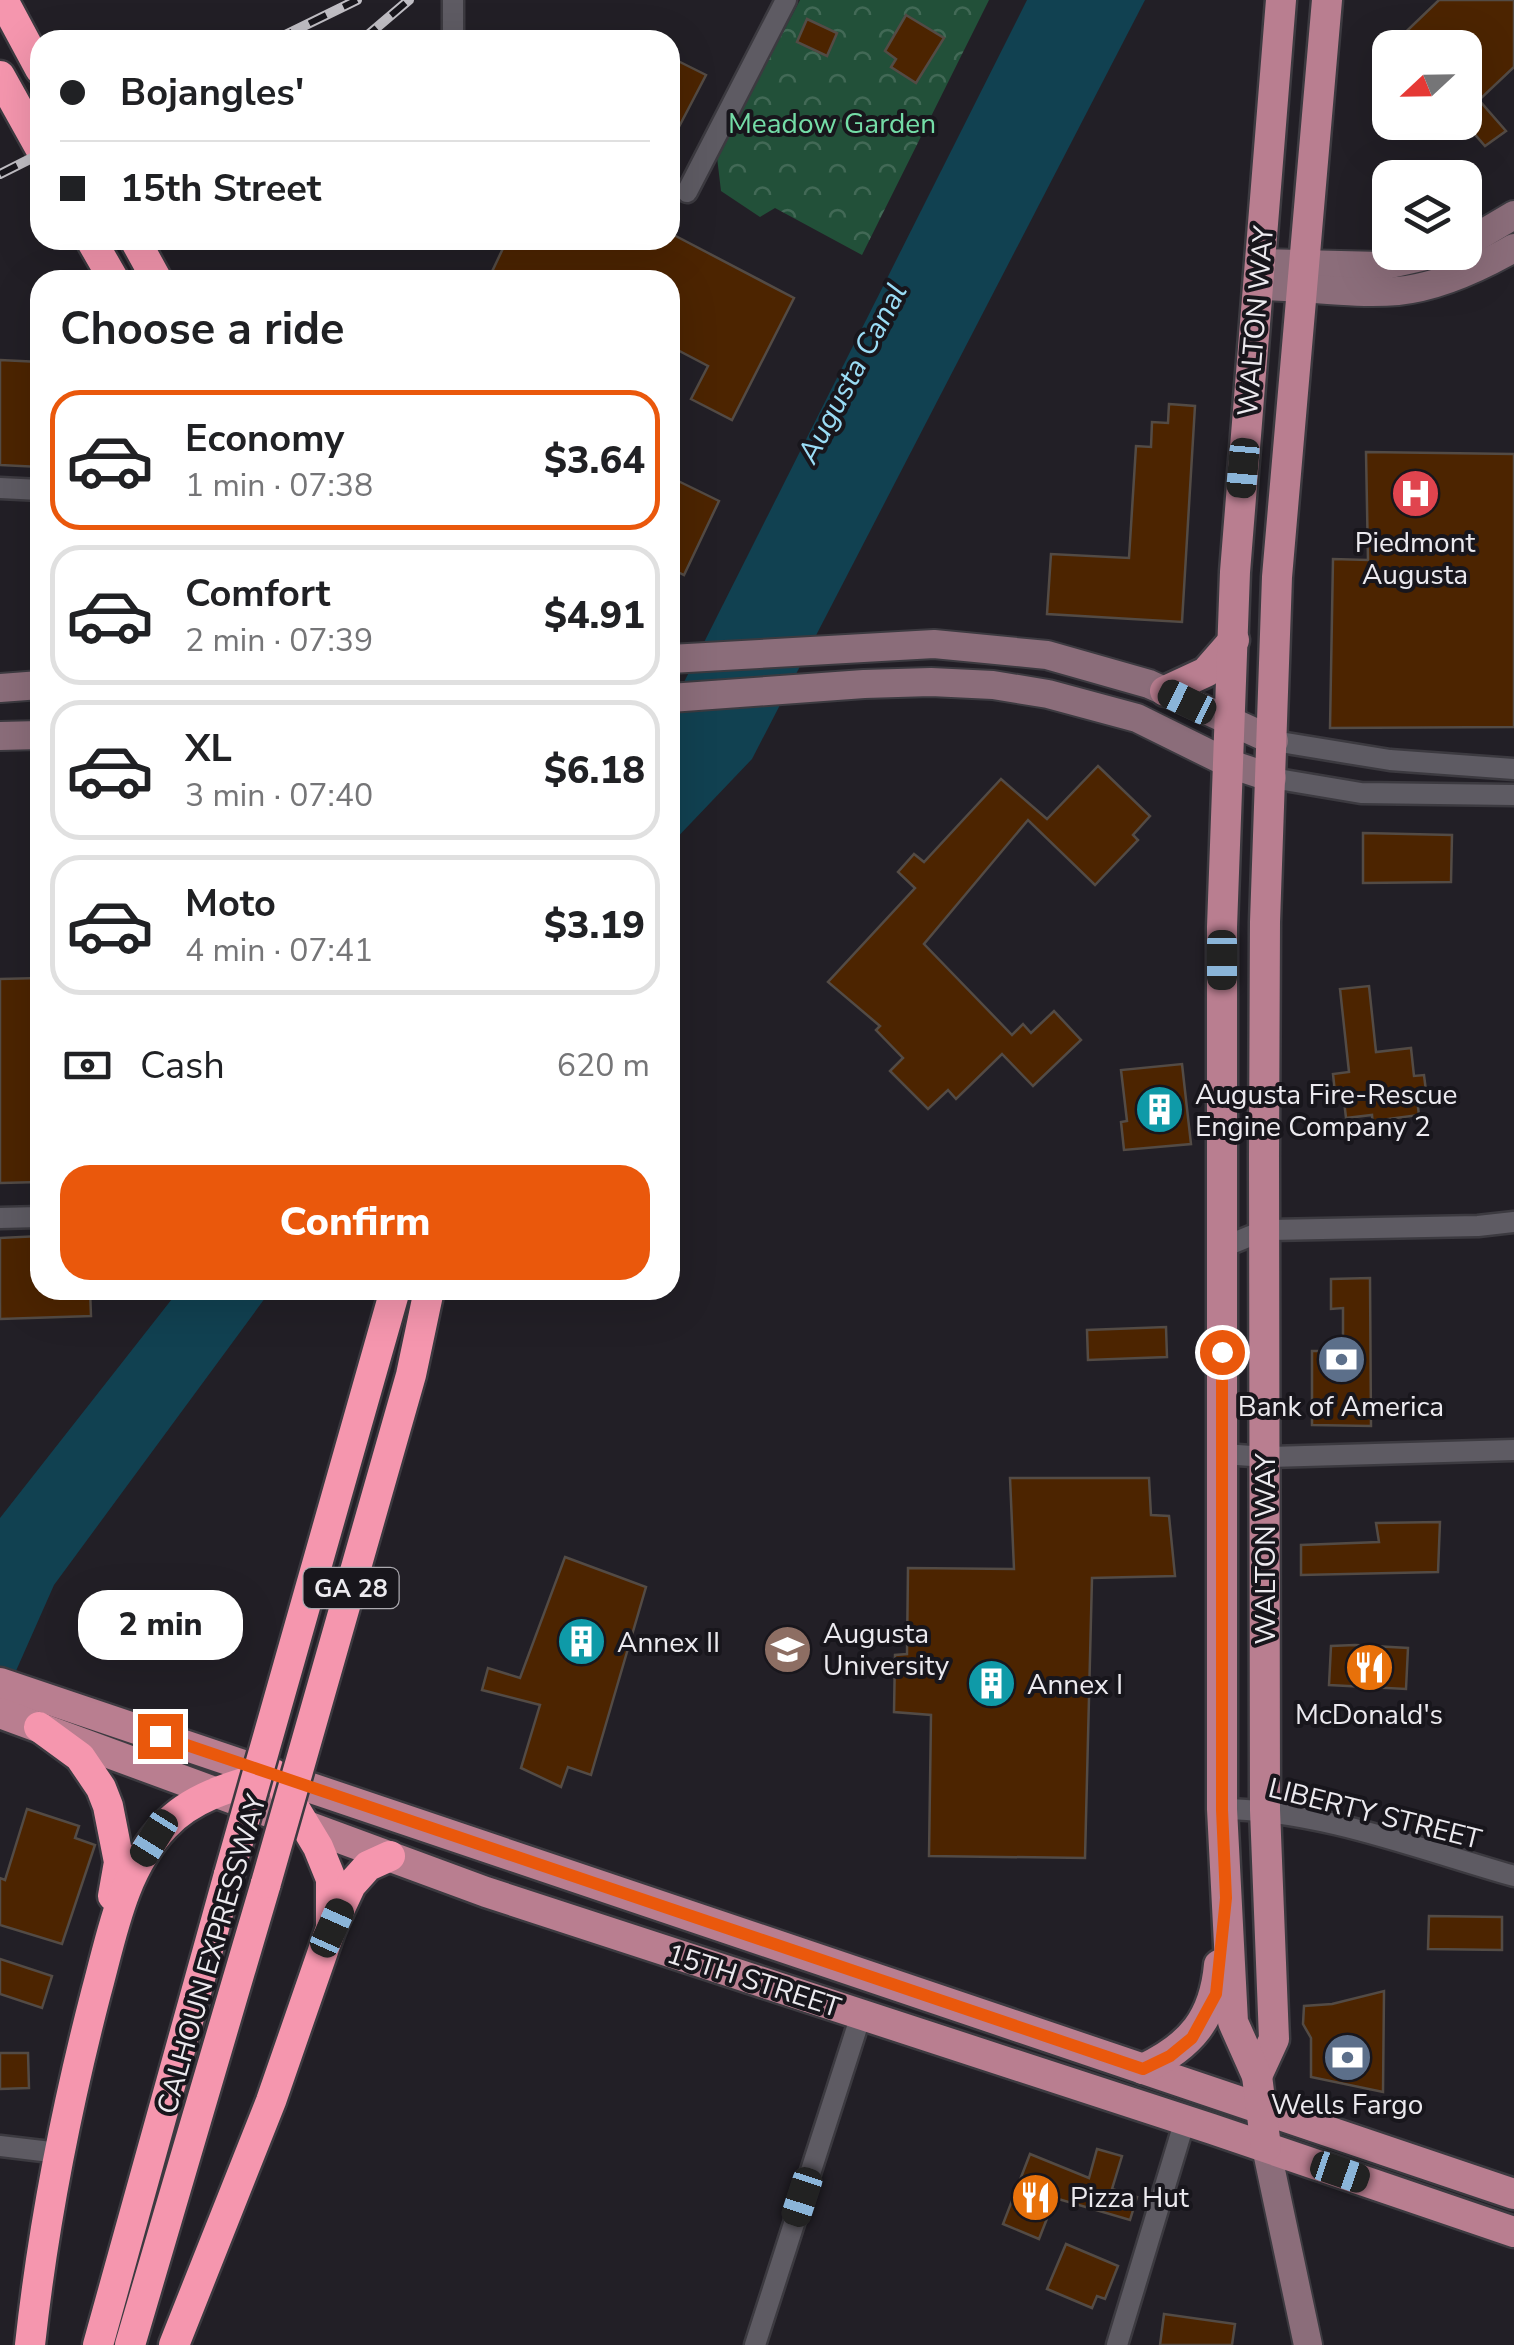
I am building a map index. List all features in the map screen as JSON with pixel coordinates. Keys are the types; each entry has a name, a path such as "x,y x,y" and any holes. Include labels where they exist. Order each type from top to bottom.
{"highway":[{"path":"4,0 30,51"},
{"path":"0,76 30,130"},
{"name":"CALHOUN EXPRESSWAY","path":"98,2345 392,1300"},
{"name":"CALHOUN EXPRESSWAY","path":"130,2345 266,1884 410,1375 427,1300"},
{"path":"39,1727 80,1756 98,1782 108,1806 119,1862 111,1904 112,1934"},
{"path":"30,2345 39,2263 59,2153 112,1934 129,1878 154,1838 167,1822 195,1802 274,1774 318,1847 331,1879 332,1928"},
{"path":"174,2345 271,2101 332,1928 351,1885 368,1866 390,1856"}],"main road":[{"name":"WALTON WAY","path":"1281,0 1234,572 1232,724 1222,926 1222,1810 1233,2022 1256,2076 1266,2147 1308,2345"},
{"name":"WALTON WAY","path":"1256,2076 1274,2039 1265,1810 1264,1108 1265,929 1277,577 1327,0"},
{"path":"1482,234 1514,215"},
{"path":"1304,275 1369,291 1418,288 1471,270 1514,248"},
{"path":"1259,274 1304,275 1372,267"},
{"path":"1157,688 1206,672 1234,640"},
{"path":"680,658 934,644 1048,655 1157,688 1274,741"},
{"path":"680,697 931,682 994,685 1048,694 1137,718 1230,764 1272,778"},
{"path":"0,688 30,686"},
{"path":"0,736 30,735"},
{"path":"1222,1108 1264,1108"},
{"name":"15TH STREET","path":"3,1694 39,1727 486,1892 1185,2120 1514,2232"},
{"name":"15TH STREET","path":"3,1694 274,1774 1514,2194"},
{"path":"1143,2069 1170,2056 1192,2038 1216,1994 1226,1898"}],"street":[{"path":"453,0 454,30"},
{"path":"687,192 786,0"},
{"path":"0,488 30,490"},
{"path":"1274,741 1390,760 1514,769"},
{"path":"1272,778 1361,793 1514,796"},
{"path":"0,1218 30,1217"},
{"path":"1221,1248 1265,1230 1514,1222"},
{"path":"1224,1454 1266,1457 1514,1450"},
{"name":"LIBERTY STREET","path":"1222,1810 1265,1810 1312,1819 1514,1876"},
{"path":"755,2345 861,2015"},
{"path":"1117,2345 1185,2120"},
{"path":"0,2146 59,2153"}],"green space":[{"name":"Meadow Garden","path":"800,0 989,0 862,255 775,208 760,217 721,191 717,157"}],"water":[{"name":"Augusta Canal","path":"1027,0 1145,0 752,759 680,835 680,690"},
{"path":"171,1300 264,1300 54,1585 0,1707 0,1518"}],"building":[{"path":"1439,0 1514,0 1514,67 1482,97 1482,30 1408,30"},
{"path":"906,15 944,38 916,83 891,67 896,59 885,51"},
{"path":"807,19 837,33 827,56 797,42"},
{"path":"680,62 706,75 680,125"},
{"path":"1482,103 1506,131 1485,146 1480,140"},
{"path":"680,238 794,298 732,420 691,399 708,366 680,351 680,270 493,270 502,250 680,250"},
{"path":"0,360 30,362 30,466 0,465"},
{"path":"1169,404 1195,406 1182,622 1047,614 1051,554 1129,558 1136,446 1151,447 1152,422 1168,423"},
{"path":"1366,452 1514,454 1514,727 1330,728 1333,559 1368,560"},
{"path":"680,482 719,501 684,575 680,573"},
{"path":"1098,766 1150,816 1133,835 1138,840 1095,885 1028,820 924,944 1012,1035 1023,1024 1031,1033 1054,1011 1081,1040 1033,1086 1002,1054 956,1099 948,1090 928,1109 890,1071 903,1058 876,1030 880,1026 828,982 915,888 898,872 914,854 924,862 1001,779 1047,819"},
{"path":"1363,833 1452,835 1451,882 1363,883"},
{"path":"30,978 30,1182 0,1183 0,979"},
{"path":"1369,986 1376,1052 1411,1048 1414,1076 1424,1075 1426,1091 1416,1092 1419,1115 1388,1119 1389,1125 1373,1127 1372,1115 1346,1118 1343,1092 1335,1093 1333,1074 1349,1072 1340,989"},
{"name":"Augusta Fire-Rescue Engine Company 2","path":"1182,1064 1191,1144 1124,1150 1121,1122 1127,1121 1121,1070"},
{"path":"30,1236 30,1300 90,1300 91,1316 0,1319 0,1238"},
{"name":"Bank of America","path":"1370,1278 1371,1426 1312,1425 1312,1351 1343,1351 1343,1308 1331,1309 1331,1279"},
{"path":"1166,1327 1167,1357 1088,1360 1087,1330"},
{"name":"Annex I","path":"1010,1478 1149,1478 1151,1515 1169,1516 1175,1576 1092,1578 1085,1858 929,1856 931,1715 894,1712 895,1655 907,1654 908,1568 1014,1569"},
{"path":"1440,1522 1438,1572 1301,1575 1301,1545 1379,1542 1376,1523"},
{"name":"Annex II","path":"565,1557 646,1587 591,1775 568,1767 561,1787 521,1768 540,1705 482,1690 488,1668 520,1678"},
{"name":"McDonald's","path":"1331,1646 1408,1648 1406,1689 1329,1685"},
{"path":"27,1809 79,1826 75,1838 95,1845 62,1944 0,1925 0,1878 5,1880"},
{"path":"1429,1916 1502,1917 1502,1950 1428,1949"},
{"path":"0,1959 52,1976 42,2008 0,1994"},
{"name":"Wells Fargo","path":"1384,1991 1383,2092 1311,2077 1311,2038 1303,2024 1304,2006 1332,2004"},
{"path":"0,2053 28,2053 29,2088 0,2089"},
{"path":"1097,2149 1122,2156 1112,2189 1137,2197 1130,2220 1055,2198 1039,2239 1003,2224 1030,2154 1089,2178"},
{"path":"1066,2244 1118,2266 1105,2299 1097,2296 1092,2308 1047,2289"},
{"path":"1164,2314 1235,2324 1232,2345 1160,2345"}],"railway":[{"path":"296,30 357,0"},
{"path":"374,30 409,0"},
{"path":"0,174 30,159"}],"place":[{"name":"Piedmont Augusta","path":"1415,494"},
{"name":"Augusta Fire-Rescue Engine Company 2","path":"1160,1110"},
{"name":"Bank of America","path":"1341,1359"},
{"name":"Annex II","path":"582,1642"},
{"name":"Augusta University","path":"788,1649"},
{"name":"McDonald's","path":"1369,1667"},
{"name":"Annex I","path":"992,1684"},
{"name":"Wells Fargo","path":"1347,2057"},
{"name":"Pizza Hut","path":"1035,2197"}],"route":[{"path":"160,1736 1143,2069 1170,2056 1192,2038 1216,1994 1226,1898 1222,1810 1222,1352"}]}
